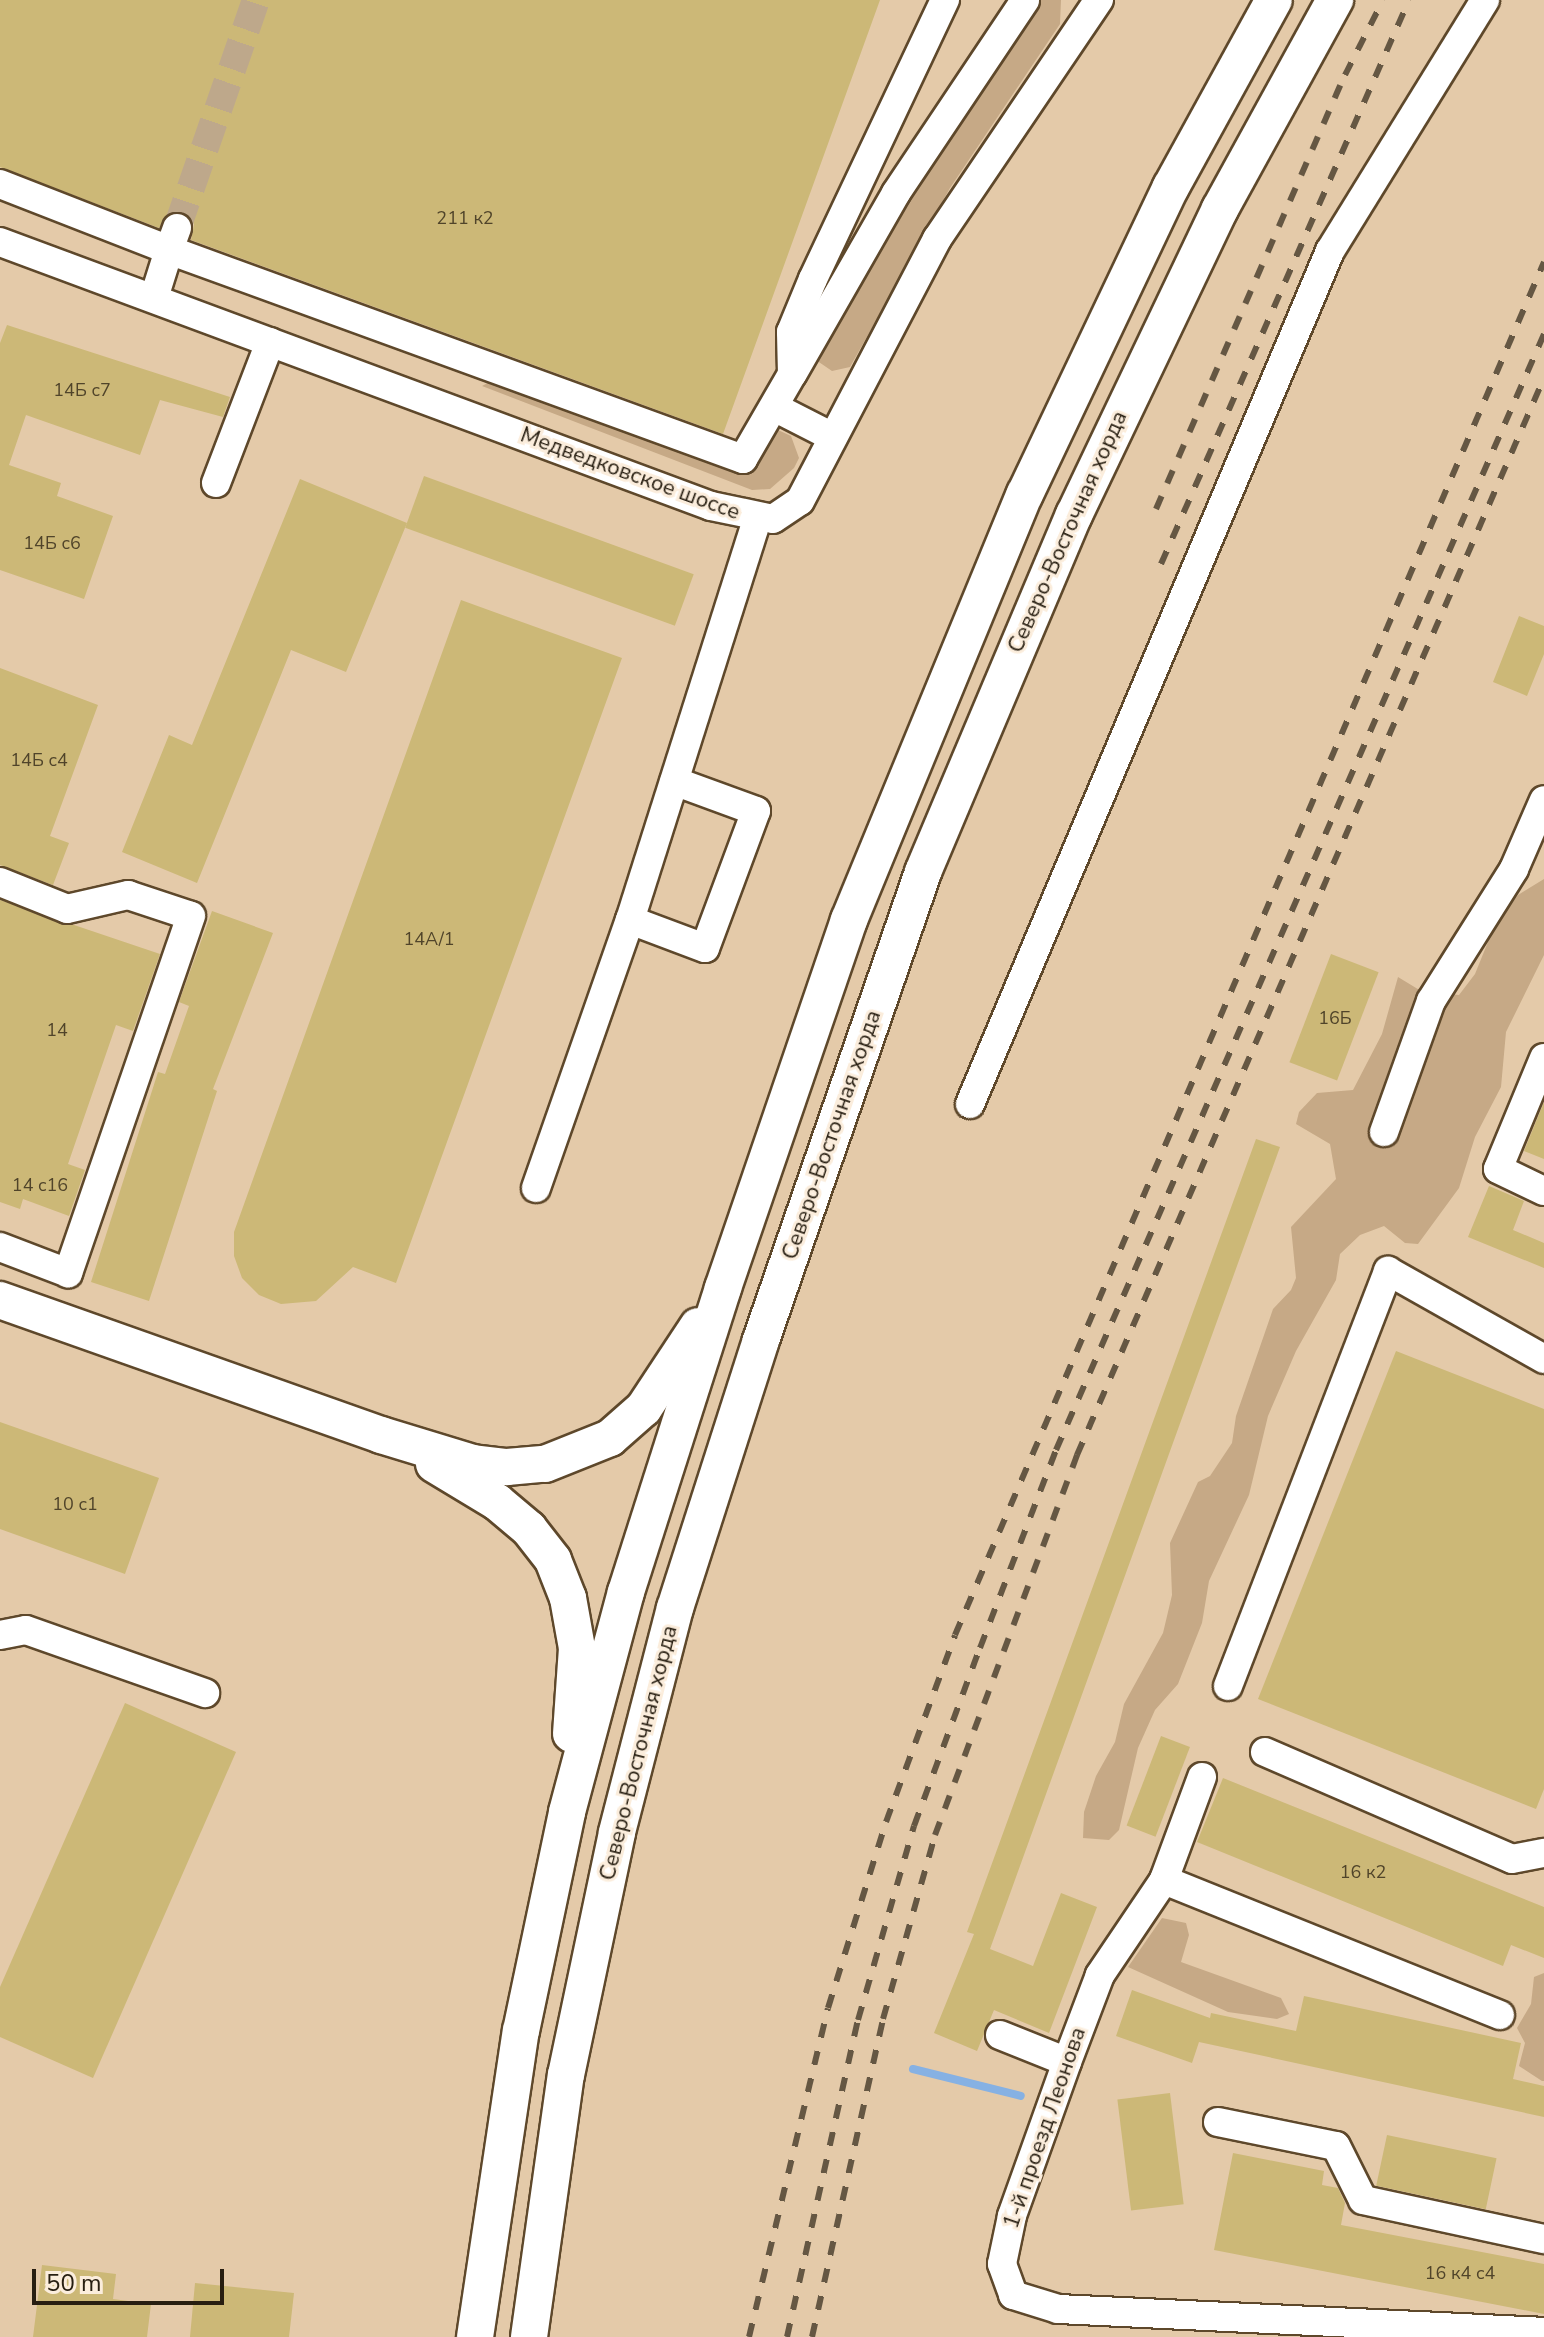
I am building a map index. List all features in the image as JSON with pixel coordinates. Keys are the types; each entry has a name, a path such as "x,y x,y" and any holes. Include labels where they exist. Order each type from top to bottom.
{"main road":[{"path":"1171,187 1246,0"},
{"path":"475,2337 521,2031 567,1812 626,1592 723,1288 849,920 1025,494 1171,187 1274,0"},
{"name":"Северо-Восточная хорда","path":"529,2337 552,2165 617,1832 675,1608 923,872 1074,515 1220,209 1335,0"},
{"path":"0,1300 381,1435 473,1463 507,1467 579,1454 610,1438 644,1408 723,1288"},
{"path":"381,1435 497,1502 529,1529 553,1560 568,1598 577,1648 567,1812"},
{"path":"544,2337 552,2165"}],"street":[{"path":"792,374 791,332 807,292 945,0"},
{"path":"0,184 173,239 743,459 896,193 1025,0"},
{"name":"Медведковское шоссе","path":"0,242 757,519 773,519 800,501 937,239 1099,0"},
{"path":"970,1104 1330,251 1485,0"},
{"path":"154,298 173,239"},
{"path":"216,483 270,342"},
{"path":"774,407 833,437"},
{"path":"536,1188 630,920 757,519"},
{"path":"630,920 705,948 756,811 674,781"},
{"path":"1384,1132 1431,1001 1534,853 1544,800"},
{"path":"0,882 67,909 128,895 191,916 68,1273 0,1247"},
{"path":"1544,1058 1498,1169 1544,1191"},
{"path":"1228,1686 1388,1271 1544,1359"},
{"path":"0,1635 26,1630 205,1693"},
{"path":"1265,1752 1512,1859 1544,1853"},
{"name":"1-й проезд Леонова","path":"1202,1777 1164,1880 1100,1975 1067,2062 1012,2216 1002,2264 1013,2295 1058,2309 1544,2332"},
{"path":"1164,1880 1500,2015"},
{"path":"1000,2035 1067,2062"},
{"path":"1218,2122 1336,2146 1363,2200 1544,2239"}],"shaded area":[{"path":"1039,0 1061,0 1060,24 950,188 850,367 832,371 813,358 908,200"},
{"path":"493,380 751,473 778,430 791,436 799,458 794,468 770,489 752,490 482,386"},
{"path":"1544,879 1544,955 1506,1032 1501,1087 1475,1137 1459,1188 1418,1244 1405,1243 1384,1226 1360,1235 1340,1254 1336,1280 1296,1351 1268,1416 1249,1495 1209,1581 1202,1623 1178,1684 1155,1710 1138,1748 1119,1830 1109,1840 1083,1838 1084,1812 1096,1776 1115,1742 1124,1704 1163,1633 1172,1595 1170,1543 1198,1482 1210,1476 1232,1443 1236,1416 1273,1309 1291,1290 1296,1278 1291,1227 1336,1179 1330,1144 1296,1124 1299,1112 1317,1093 1353,1090 1382,1034 1398,977 1421,991 1459,995 1475,974 1494,927 1518,895"},
{"path":"1162,1918 1186,1923 1189,1935 1181,1962 1281,1998 1289,2014 1277,2019 1228,2012 1128,1967"},
{"path":"1544,1973 1542,2081 1519,2066 1525,2043 1517,2028 1531,2004 1534,1977"}],"building":[{"path":"0,0 880,0 723,434 191,240 194,224 184,212 167,215 159,228 0,167"},
{"path":"7,325 230,397 223,417 160,400 140,455 26,415 9,465 61,483 57,496 113,516 84,599 0,570 0,343"},
{"path":"424,476 694,574 675,626 405,528"},
{"path":"300,479 407,523 346,672 291,650 197,883 122,852 169,735 192,745"},
{"path":"461,600 622,658 396,1283 353,1267 316,1301 281,1304 259,1295 242,1278 234,1256 234,1232"},
{"path":"1519,616 1544,626 1544,654 1527,696 1493,682"},
{"path":"0,668 98,705 50,836 69,843 53,885 0,865"},
{"path":"0,900 160,954 133,1031 116,1025 68,1164 85,1170 69,1216 23,1199 20,1209 0,1202"},
{"path":"212,911 273,933 213,1089 217,1091 149,1301 91,1282 158,1072 165,1074 189,1006 179,1002"},
{"path":"1331,954 1379,972 1337,1081 1289,1062"},
{"path":"1544,1102 1544,1159 1524,1151"},
{"path":"1256,1139 1280,1147 990,1949 1033,1966 1061,1893 1097,1907 1049,2033 994,2010 977,2051 934,2033 974,1934 967,1932"},
{"path":"1489,1186 1524,1201 1513,1230 1544,1243 1544,1268 1468,1237"},
{"path":"1396,1351 1544,1409 1544,1789 1536,1809 1258,1699"},
{"path":"0,1422 159,1478 125,1574 0,1529"},
{"path":"125,1703 236,1752 93,2078 0,2037 0,1987"},
{"path":"1161,1736 1190,1747 1156,1837 1127,1826"},
{"path":"1223,1778 1544,1907 1544,1958 1511,1945 1503,1966 1197,1842"},
{"path":"1132,1990 1210,2018 1211,2013 1296,2031 1304,1996 1521,2043 1513,2079 1544,2086 1544,2117 1199,2042 1192,2063 1116,2036"},
{"path":"1170,2093 1184,2204 1131,2211 1117,2099"},
{"path":"1387,2135 1497,2158 1486,2209 1376,2186"},
{"path":"1233,2153 1324,2171 1322,2185 1338,2188 1345,2203 1341,2225 1544,2264 1544,2314 1214,2250"},
{"path":"42,2265 116,2274 113,2299 151,2304 147,2337 33,2337"},
{"path":"195,2283 294,2293 289,2337 190,2337"}],"waterway":[{"path":"913,2069 1021,2096"}],"tunnel":[{"path":"177,228 256,0"}],"railway":[{"path":"1156,509 1345,75 1383,0"},
{"path":"1161,564 1409,0"},
{"path":"749,2337 828,2008 886,1822 955,1635 1544,262"},
{"path":"787,2337 858,2020 914,1826 980,1648 1056,1450 1544,334"},
{"path":"812,2337 883,2019 935,1835 1077,1455 1544,378"}]}
